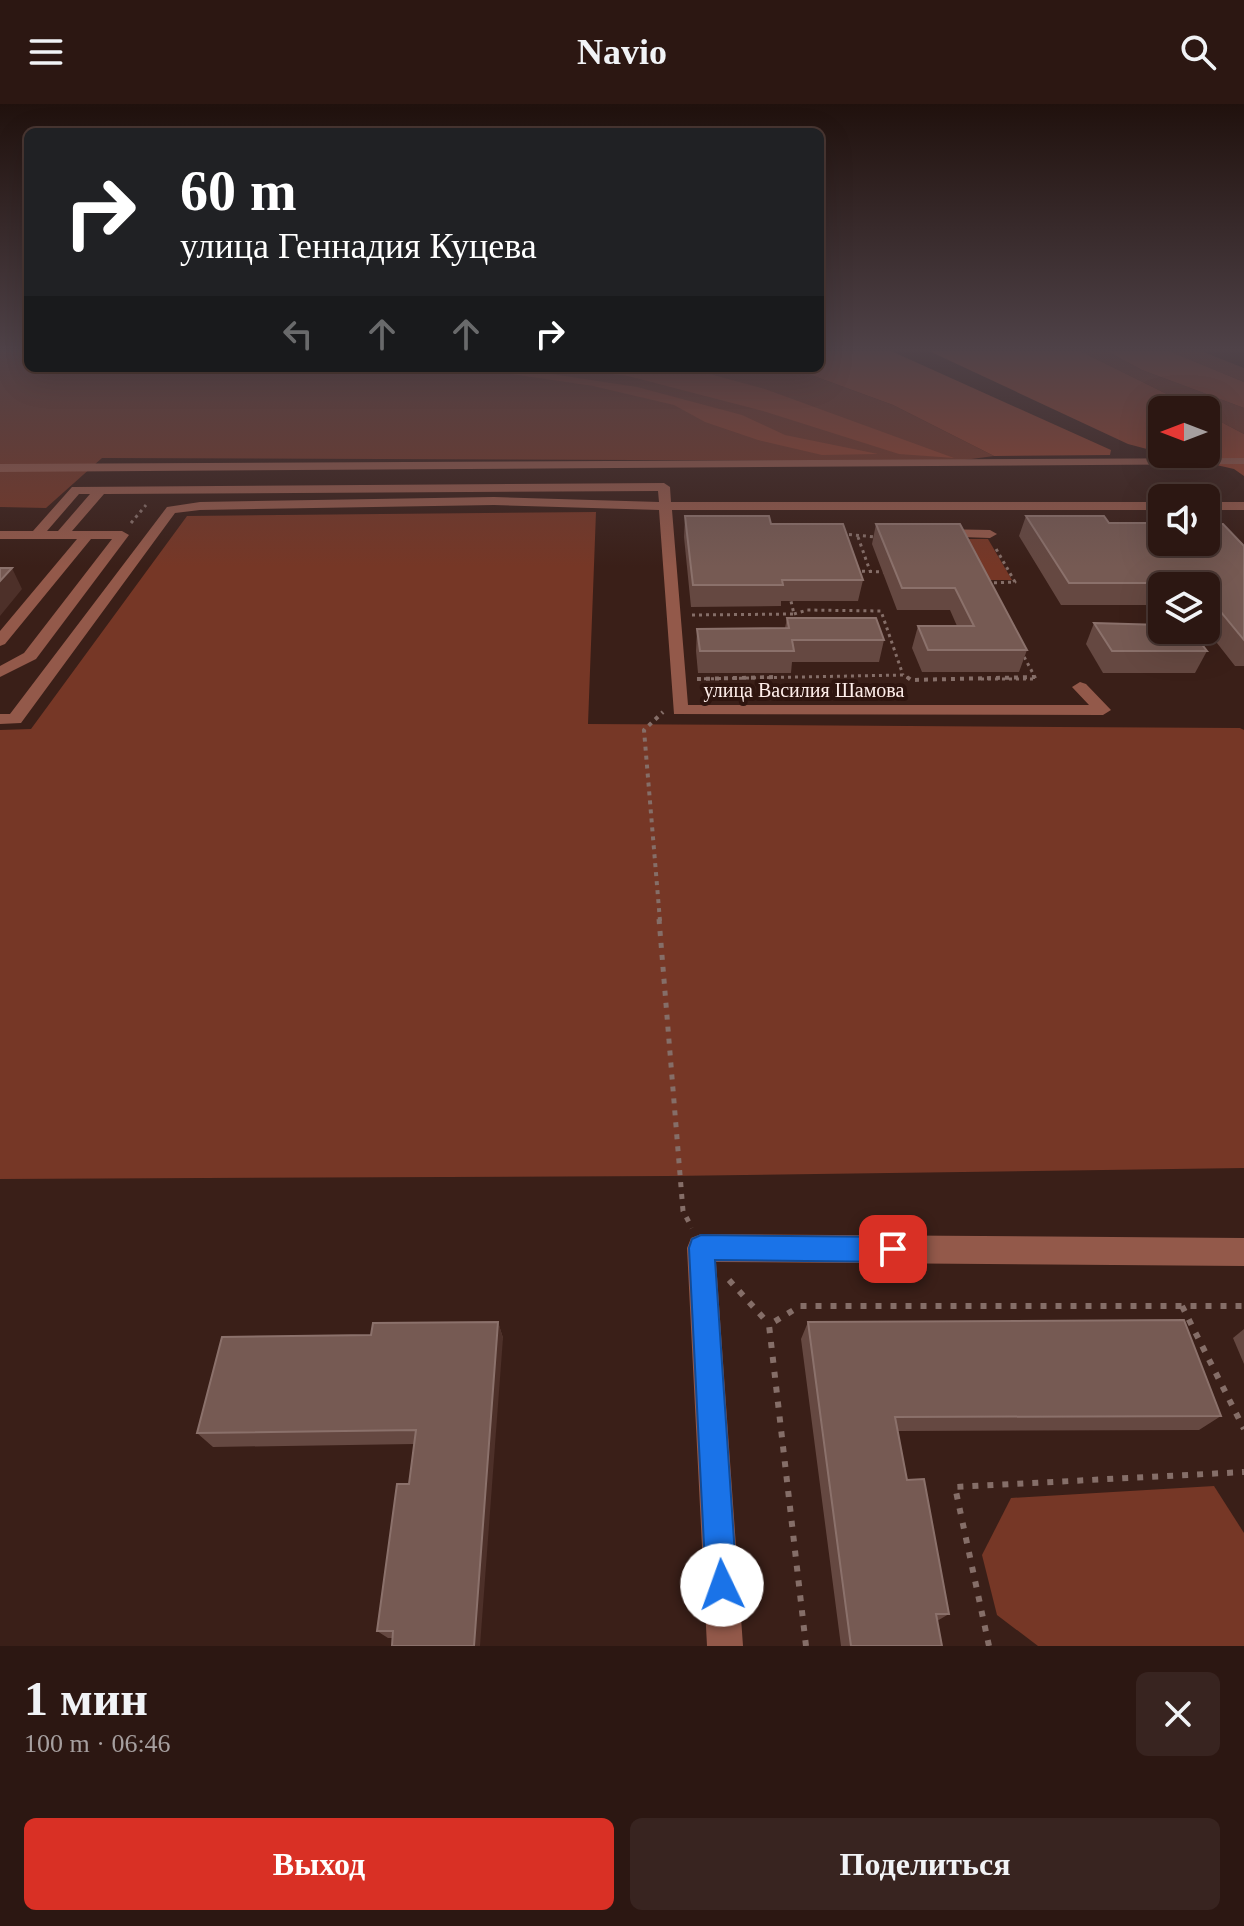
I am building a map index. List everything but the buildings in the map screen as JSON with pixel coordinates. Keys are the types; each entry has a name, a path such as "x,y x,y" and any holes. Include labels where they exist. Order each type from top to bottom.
{"street":[{"path":"0,468 1244,461"},
{"name":"улица Василия Шамова","path":"100,490 664,487 680,710 1103,710 1080,687"},
{"path":"37,535 76,490 100,490"},
{"path":"62,535 100,490"},
{"path":"0,719 15,719 171,510 200,506 494,501 666,506 1148,506"},
{"path":"1220,506 1244,506"},
{"path":"924,528 941,534 990,535"},
{"path":"0,535 122,535 30,656 0,672"},
{"path":"0,641 87,535"},
{"path":"725,1646 701,1248 1244,1252"}],"path":[{"path":"834,534 887,537"},
{"path":"990,535 1015,582 986,583 993,596"},
{"path":"858,537 870,571"},
{"path":"854,571 882,571 897,577"},
{"path":"788,588 794,614"},
{"path":"685,615 794,614 807,610 881,611 903,675"},
{"path":"691,678 903,675 911,680 1036,679 1022,652"},
{"path":"670,708 656,716 644,730 683,1211"},
{"path":"806,1646 769,1325 800,1306 1244,1306"},
{"path":"1182,1306 1244,1429"},
{"path":"989,1646 955,1487 1244,1472"}],"shaded area":[{"path":"0,423 929,423 994,456 964,460 879,461 102,458 46,508 0,507"},
{"path":"708,423 759,423 785,435 878,454 822,455 758,440"},
{"path":"801,423 858,423 954,458 899,454"},
{"path":"929,423 1051,423 1111,450 1110,455 994,456"},
{"path":"1083,423 1148,423 1148,449 1128,444"},
{"path":"1220,423 1244,434 1244,476 1234,469 1220,466"},
{"path":"1223,423 1244,423 1244,434"},
{"path":"596,512 588,724 1244,730 1244,1168 669,1176 0,1179 0,730 31,729 187,516"},
{"path":"966,539 988,539 1012,580 989,580"},
{"path":"1214,1486 1244,1533 1244,1646 1038,1646 997,1615 982,1555 1011,1498"}],"route":[{"path":"722,1585 701,1248 893,1249"}]}
